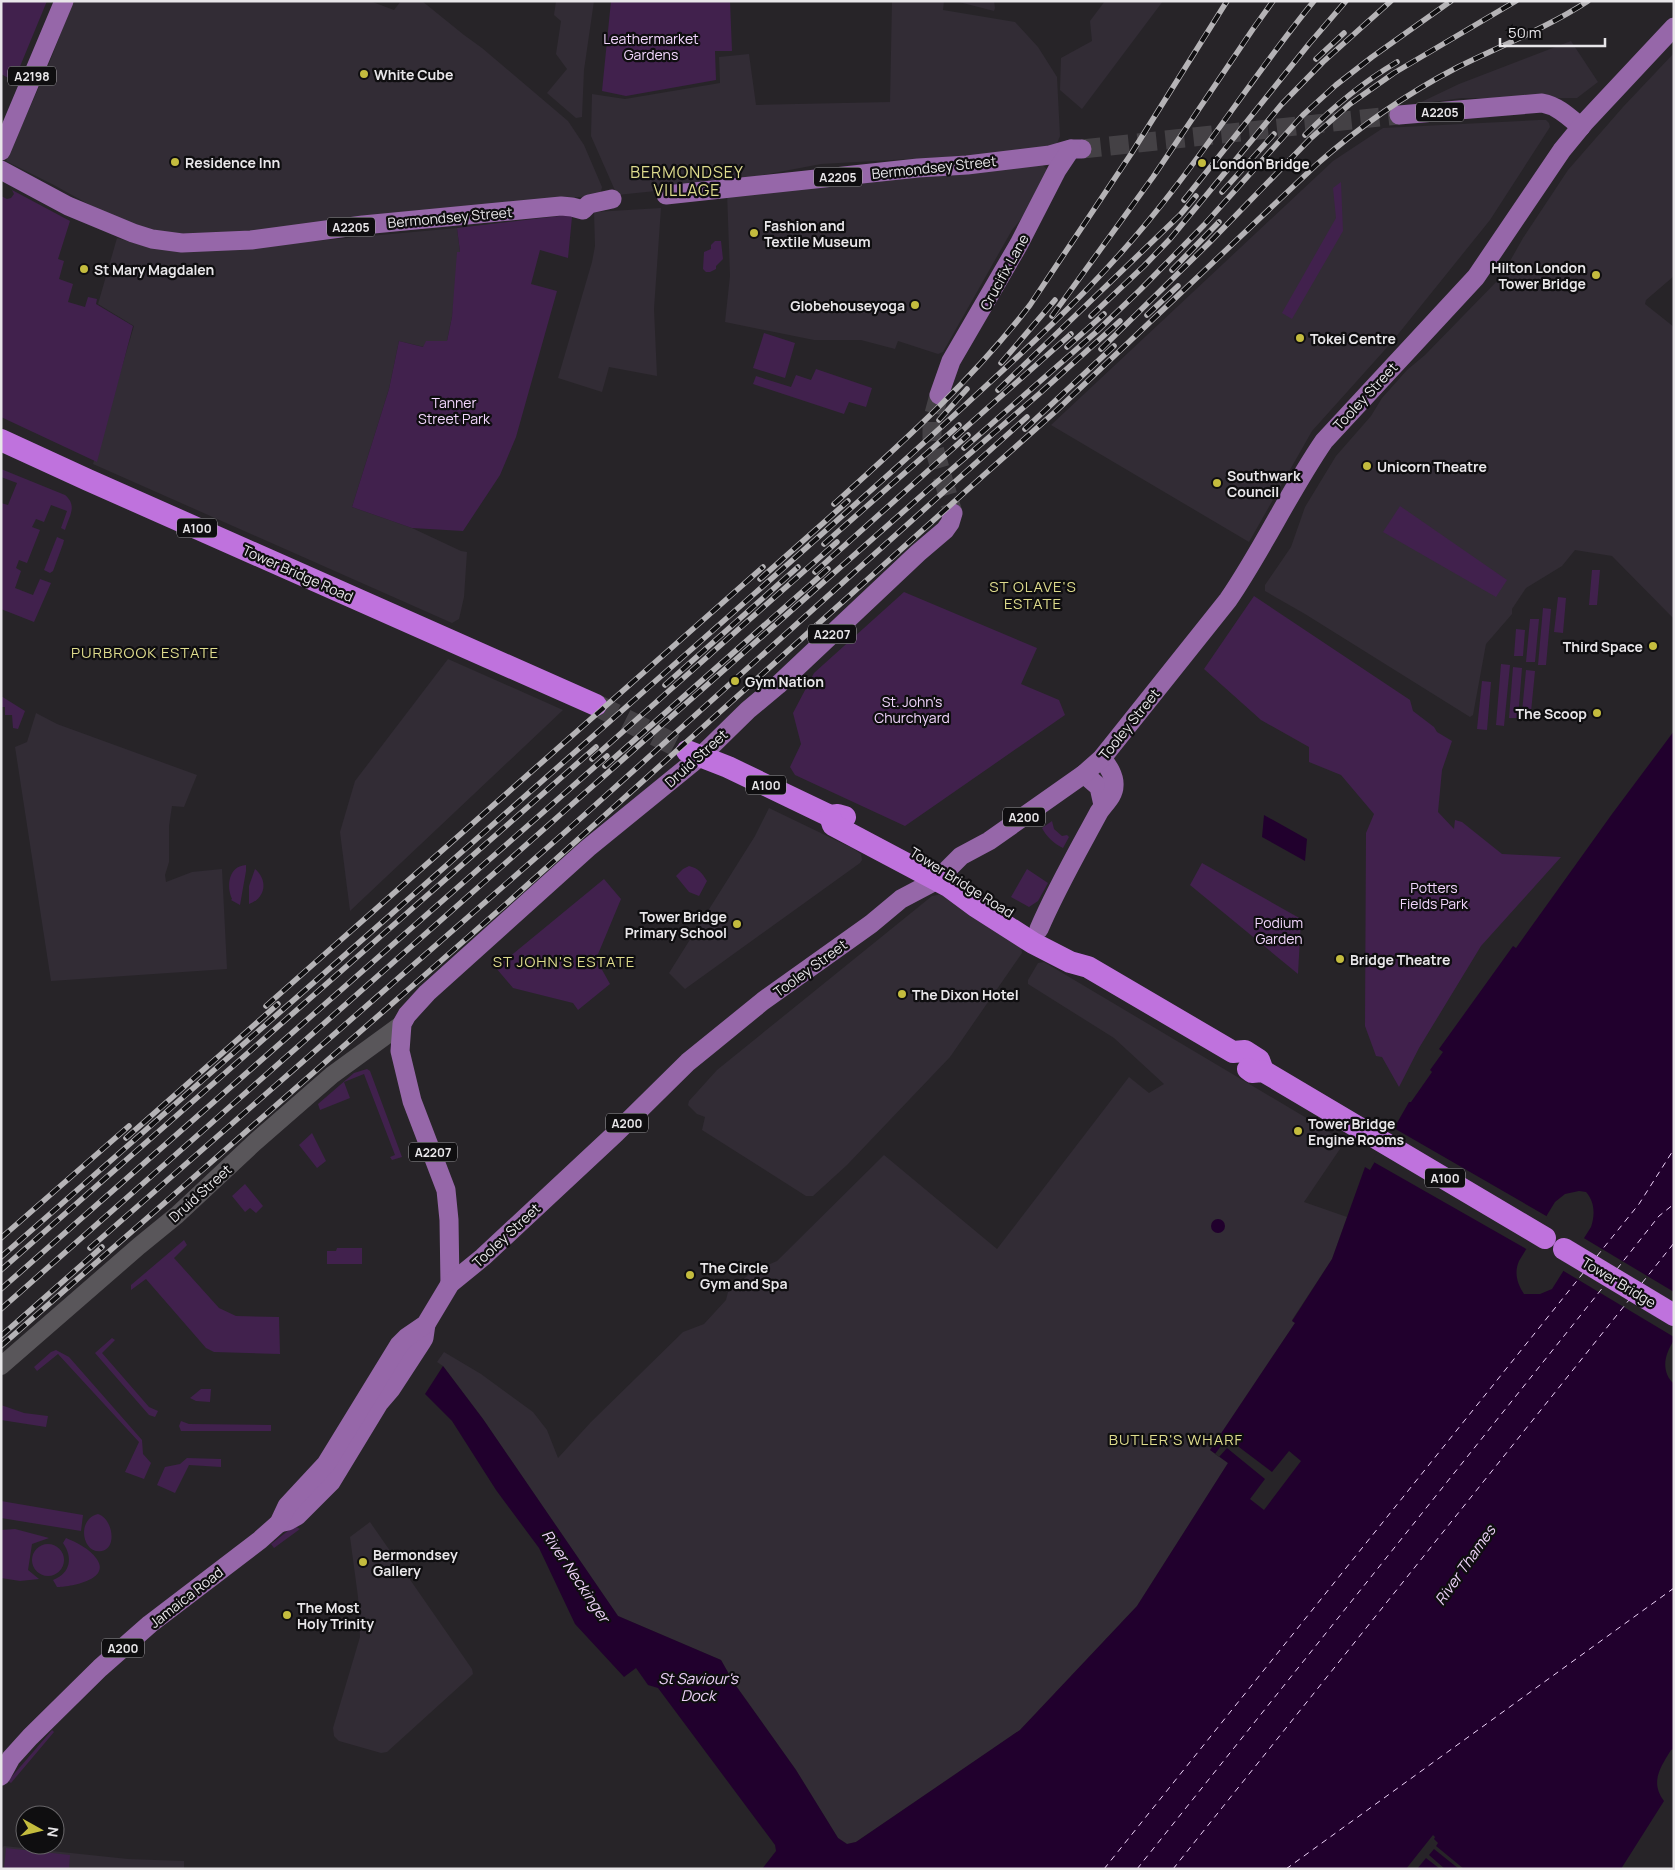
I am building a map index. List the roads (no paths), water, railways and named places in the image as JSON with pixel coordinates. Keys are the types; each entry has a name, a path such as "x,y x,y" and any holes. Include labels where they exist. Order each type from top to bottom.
{"highway":[{"name":"Tower Bridge Road","path":"1,440 596,705"},
{"name":"Tower Bridge Road","path":"694,754 728,767 830,816 833,825 970,889 1067,947 1085,966"},
{"name":"Tower Bridge Road","path":"941,876 1033,943 1070,962 1085,966 1233,1052 1244,1051 1259,1060 1263,1070 1344,1119"},
{"name":"Tower Bridge","path":"1344,1119 1674,1315"}],"main road":[{"name":"A2198","path":"1,151 64,1"},
{"name":"Tooley Street","path":"430,1318 450,1284 483,1257 616,1134 688,1062 763,1002 901,899 941,876 961,856 989,841 1084,774 1102,758 1170,674 1242,579 1324,441 1363,397 1429,330 1476,277 1562,150 1674,27"},
{"name":"A2205","path":"1399,116 1542,103 1563,112 1581,127"},
{"name":"Bermondsey Street","path":"666,195 918,168 967,165 1050,155 1076,149"},
{"name":"Crucifix Lane","path":"939,395 951,361 1020,244 1057,170 1076,149"},
{"name":"Bermondsey Street","path":"1,170 68,206 133,234 182,244 251,240 363,225 561,206 583,210 590,204 612,199"},
{"name":"Druid Street","path":"402,1024 407,1015 427,992 694,754 748,710 945,530 950,523 953,513"},
{"path":"1039,929 1051,901 1103,805 1112,795 1114,786 1111,772 1102,758"},
{"path":"1084,774 1099,787 1103,805"},
{"name":"A2207","path":"402,1024 400,1051 412,1101 446,1190 449,1220 450,1284"},
{"name":"Jamaica Road","path":"1,1776 6,1761 46,1719 115,1655 150,1624 260,1540 279,1523 297,1516 331,1482 379,1403 421,1343 430,1318"}],"street":[{"name":"Druid Street","path":"1,1366 139,1246 178,1215 254,1143 332,1075 402,1024"}],"water":[{"path":"1674,731 1674,1340 1666,1357 1665,1368 1674,1384 1674,1749 1671,1750 1658,1775 1658,1788 1664,1801 1621,1869 762,1869 776,1851 775,1845 658,1688 648,1685 636,1668 624,1677 575,1624 539,1548 496,1490 452,1421 425,1394 443,1366 483,1419 618,1616 721,1660 734,1683 796,1770 838,1838 847,1844 856,1842 1020,1730 1137,1606 1228,1463 1210,1450 1295,1323 1292,1321 1332,1259 1365,1167 1370,1170 1409,1102 1411,1102 1432,1072 1430,1070 1443,1052 1439,1049 1513,946 1516,948","holes":["1579,1191 1586,1192 1591,1200 1593,1209 1591,1227 1552,1289 1540,1294 1524,1294 1517,1278 1519,1261 1555,1202 1565,1194"]},
{"path":"1264,815 1307,839 1305,861 1262,837"},
{"path":"1215,1219 1221,1219 1225,1226 1221,1233 1215,1233 1211,1229 1211,1223"}],"tunnel":[{"path":"1082,149 1399,115"},
{"path":"939,395 932,421 932,441 953,513"},
{"path":"596,705 687,751"}],"railway":[{"path":"834,504 937,409 985,358 1030,305 1131,154 1227,1"},
{"path":"1052,316 1153,177 1273,1"},
{"path":"1,1257 832,525 1042,334 1119,255 1145,225 1314,1"},
{"path":"1184,200 1309,44 1346,1"},
{"path":"1091,316 1170,239 1281,105 1323,62 1391,1"},
{"path":"964,448 1095,333 1140,290 1204,225 1303,115 1336,85 1372,57 1451,1"},
{"path":"1101,349 1210,242 1310,139 1350,104 1394,73 1516,1"},
{"path":"1,1346 506,904 1056,411 1316,165 1367,124 1420,88 1458,67 1557,20 1588,1"},
{"path":"1316,59 1344,33"},
{"path":"1305,135 1349,95 1397,62"},
{"path":"1222,192 1274,134"},
{"path":"998,390 1180,215 1196,196"},
{"path":"1172,270 1219,222"},
{"path":"1147,315 1178,286"},
{"path":"1001,363 1055,300"},
{"path":"1067,347 1104,314"},
{"path":"1,1309 1120,321"},
{"path":"955,437 1071,334"},
{"path":"1025,429 1114,346"},
{"path":"939,420 967,389"},
{"path":"90,1248 572,826 1027,417"},
{"path":"824,544 959,425"},
{"path":"815,572 968,435"},
{"path":"760,579 848,501"},
{"path":"592,759 837,542"},
{"path":"266,1006 763,567"},
{"path":"665,685 798,567"},
{"path":"605,766 828,569"},
{"path":"1,1270 596,747"},
{"path":"1,1289 607,756"},
{"path":"126,1138 278,1004"},
{"path":"1,1238 129,1126"},
{"path":"1,1336 102,1247"}],"place":[{"name":"White Cube","path":"364,74"},
{"name":"Residence Inn","path":"175,162"},
{"name":"London Bridge","path":"1202,163"},
{"name":"Fashion and Textile Museum","path":"754,233"},
{"name":"St Mary Magdalen","path":"84,269"},
{"name":"Hilton London Tower Bridge","path":"1596,275"},
{"name":"Globehouseyoga","path":"915,305"},
{"name":"Tokei Centre","path":"1300,338"},
{"name":"Unicorn Theatre","path":"1367,466"},
{"name":"Southwark Council","path":"1217,483"},
{"name":"Third Space","path":"1653,646"},
{"name":"Gym Nation","path":"735,681"},
{"name":"The Scoop","path":"1597,713"},
{"name":"Tower Bridge Primary School","path":"737,924"},
{"name":"Bridge Theatre","path":"1340,959"},
{"name":"The Dixon Hotel","path":"902,994"},
{"name":"Tower Bridge Engine Rooms","path":"1298,1131"},
{"name":"The Circle Gym and Spa","path":"690,1275"},
{"name":"Bermondsey Gallery","path":"363,1562"},
{"name":"The Most Holy Trinity","path":"287,1615"}],"district":[{"name":"BERMONDSEY VILLAGE","path":"687,181"},
{"name":"ST OLAVE'S ESTATE","path":"1033,594"},
{"name":"PURBROOK ESTATE","path":"145,652"},
{"name":"ST JOHN'S ESTATE","path":"564,961"},
{"name":"BUTLER'S WHARF","path":"1176,1439"}],"park label":[{"name":"Leathermarket Gardens","path":"651,46"},
{"name":"Tanner Street Park","path":"454,410"},
{"name":"St. John's Churchyard","path":"912,710"},
{"name":"Potters Fields Park","path":"1434,896"},
{"name":"Podium Garden","path":"1279,930"}],"water label":[{"name":"River Thames","path":"1465,1565"},
{"name":"River Neckinger","path":"576,1576"},
{"name":"St Saviour's Dock","path":"698,1686"}]}
